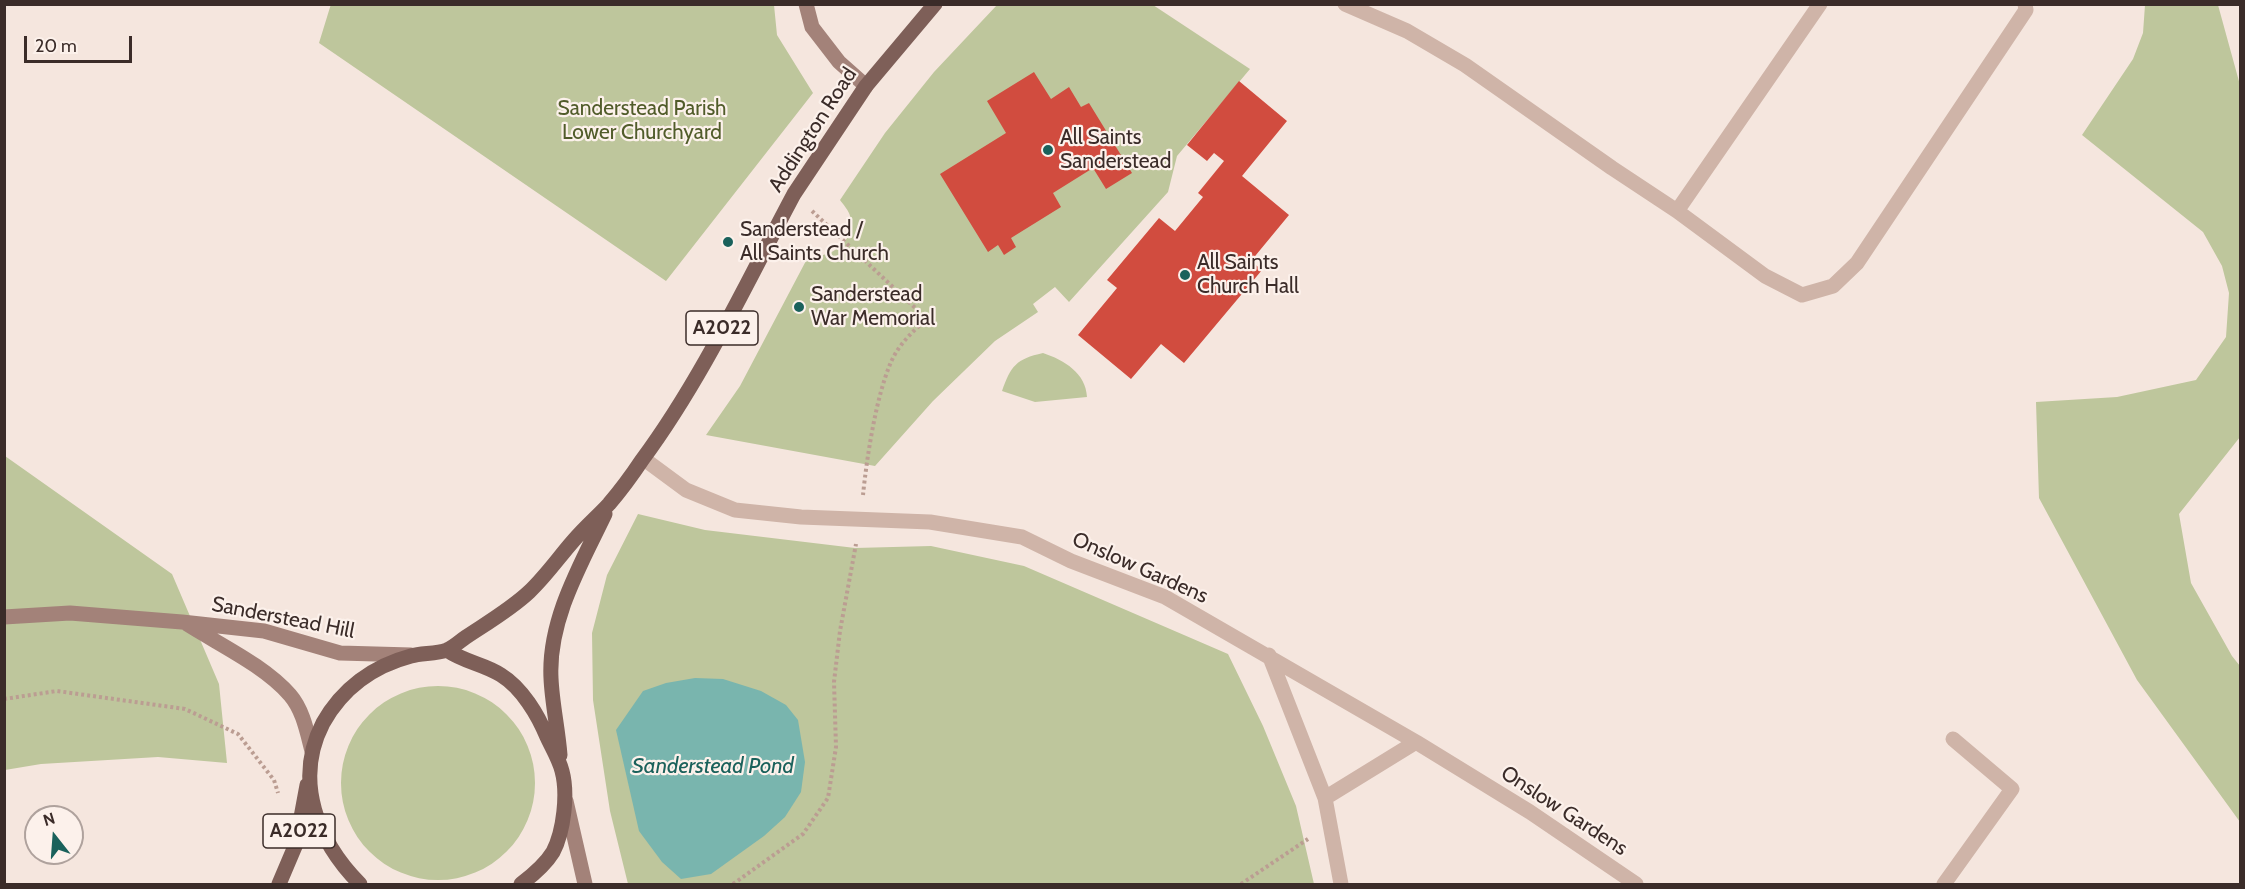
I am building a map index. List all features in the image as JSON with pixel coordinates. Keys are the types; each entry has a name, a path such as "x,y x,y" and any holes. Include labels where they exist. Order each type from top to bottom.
{"main road":[{"path":"806,4 812,27 839,62 866,86"},
{"name":"Addington Road","path":"610,503 644,459 684,399 794,194 866,86 935,4"},
{"name":"A2022","path":"447,650 529,592 610,503"},
{"name":"A2022","path":"562,770 551,677 553,648 563,606 610,503"},
{"name":"Sanderstead Hill","path":"4,617 70,613 182,622 264,631 340,653 413,655"},
{"name":"Sanderstead Hill","path":"182,622 268,674 291,696 304,719 312,751"},
{"path":"360,885 345,869 326,841 316,816 308,776 312,751 322,726 344,694 365,675 386,664 413,655 447,650 458,658 501,675 516,688 538,714 562,770 585,885"},
{"name":"A2022","path":"279,885 296,844 308,776"},
{"path":"521,885 536,873 553,851 566,798"}],"street":[{"path":"1345,4 1407,31 1465,65 1677,211 1765,276 1802,295 1833,286 1857,263 2026,10 2025,4"},
{"path":"1677,211 1820,4"},
{"name":"Onslow Gardens","path":"644,459 686,490 735,510 801,517 930,522 1022,537 1071,561 1165,597 1269,655 1416,742 1530,812 1636,885"},
{"path":"1269,655 1325,798 1341,885"},
{"path":"1944,885 2012,789 1953,739"},
{"path":"1325,798 1416,742"}],"path":[{"path":"733,885 803,834 828,798 836,747 834,682 840,631 860,519 866,465 891,361 906,338 927,319 794,194"},
{"path":"4,699 57,691 185,709 238,734 274,780 281,801"},
{"path":"1241,885 1304,840 1332,835"}],"green space":[{"name":"Sanderstead Parish Lower Churchyard","path":"331,4 774,5 777,35 813,93 666,281 319,43"},
{"path":"997,5 1153,5 1250,69 1177,156 1168,192 1069,302 1055,287 1033,304 1038,312 995,341 933,401 875,466 706,435 740,386 808,257 825,255 840,247 845,241 851,226 850,216 840,200 885,133 934,72"},
{"path":"2145,5 2218,5 2240,85 2240,437 2179,514 2191,583 2232,656 2240,666 2240,822 2137,680 2039,498 2036,402 2117,397 2196,380 2226,337 2229,293 2222,266 2203,232 2082,135 2133,59 2143,33"},
{"path":"1043,353 1059,359 1078,374 1083,381 1087,397 1035,402 1002,391 1008,375 1016,365 1026,358"},
{"path":"5,456 172,574 219,684 227,763 158,757 41,764 5,770"},
{"path":"638,514 705,530 855,548 931,546 1024,566 1228,654 1263,726 1296,806 1314,884 628,884 610,811 593,700 592,633 607,575"},
{"path":"428,686 448,686 484,697 507,714 519,729 528,746 535,773 535,793 528,820 519,837 507,852 492,864 475,873 448,880 428,880 392,869 363,845 352,829 345,811 341,793 341,773 352,737 376,708 392,697 410,690"}],"water":[{"name":"Sanderstead Pond","path":"695,678 723,679 761,691 786,705 798,720 805,762 801,792 785,817 764,836 711,874 681,879 662,862 639,831 616,730 643,691 666,683"}],"building":[{"name":"All Saints Sanderstead","path":"1034,72 1051,99 1069,87 1081,107 1089,103 1132,173 1106,189 1093,168 1053,193 1061,207 1011,238 1016,247 1004,255 998,245 988,252 940,174 1006,133 987,101"},
{"name":"All Saints Church Hall","path":"1239,81 1287,121 1242,176 1289,215 1251,261 1262,270 1184,363 1161,344 1131,379 1078,335 1117,288 1107,280 1159,218 1175,231 1203,197 1198,193 1224,161 1214,153 1207,161 1187,145"}],"place":[{"name":"All Saints Sanderstead","path":"1048,150"},
{"name":"Sanderstead / All Saints Church","path":"728,242"},
{"name":"All Saints Church Hall","path":"1185,275"},
{"name":"Sanderstead War Memorial","path":"799,307"}]}
